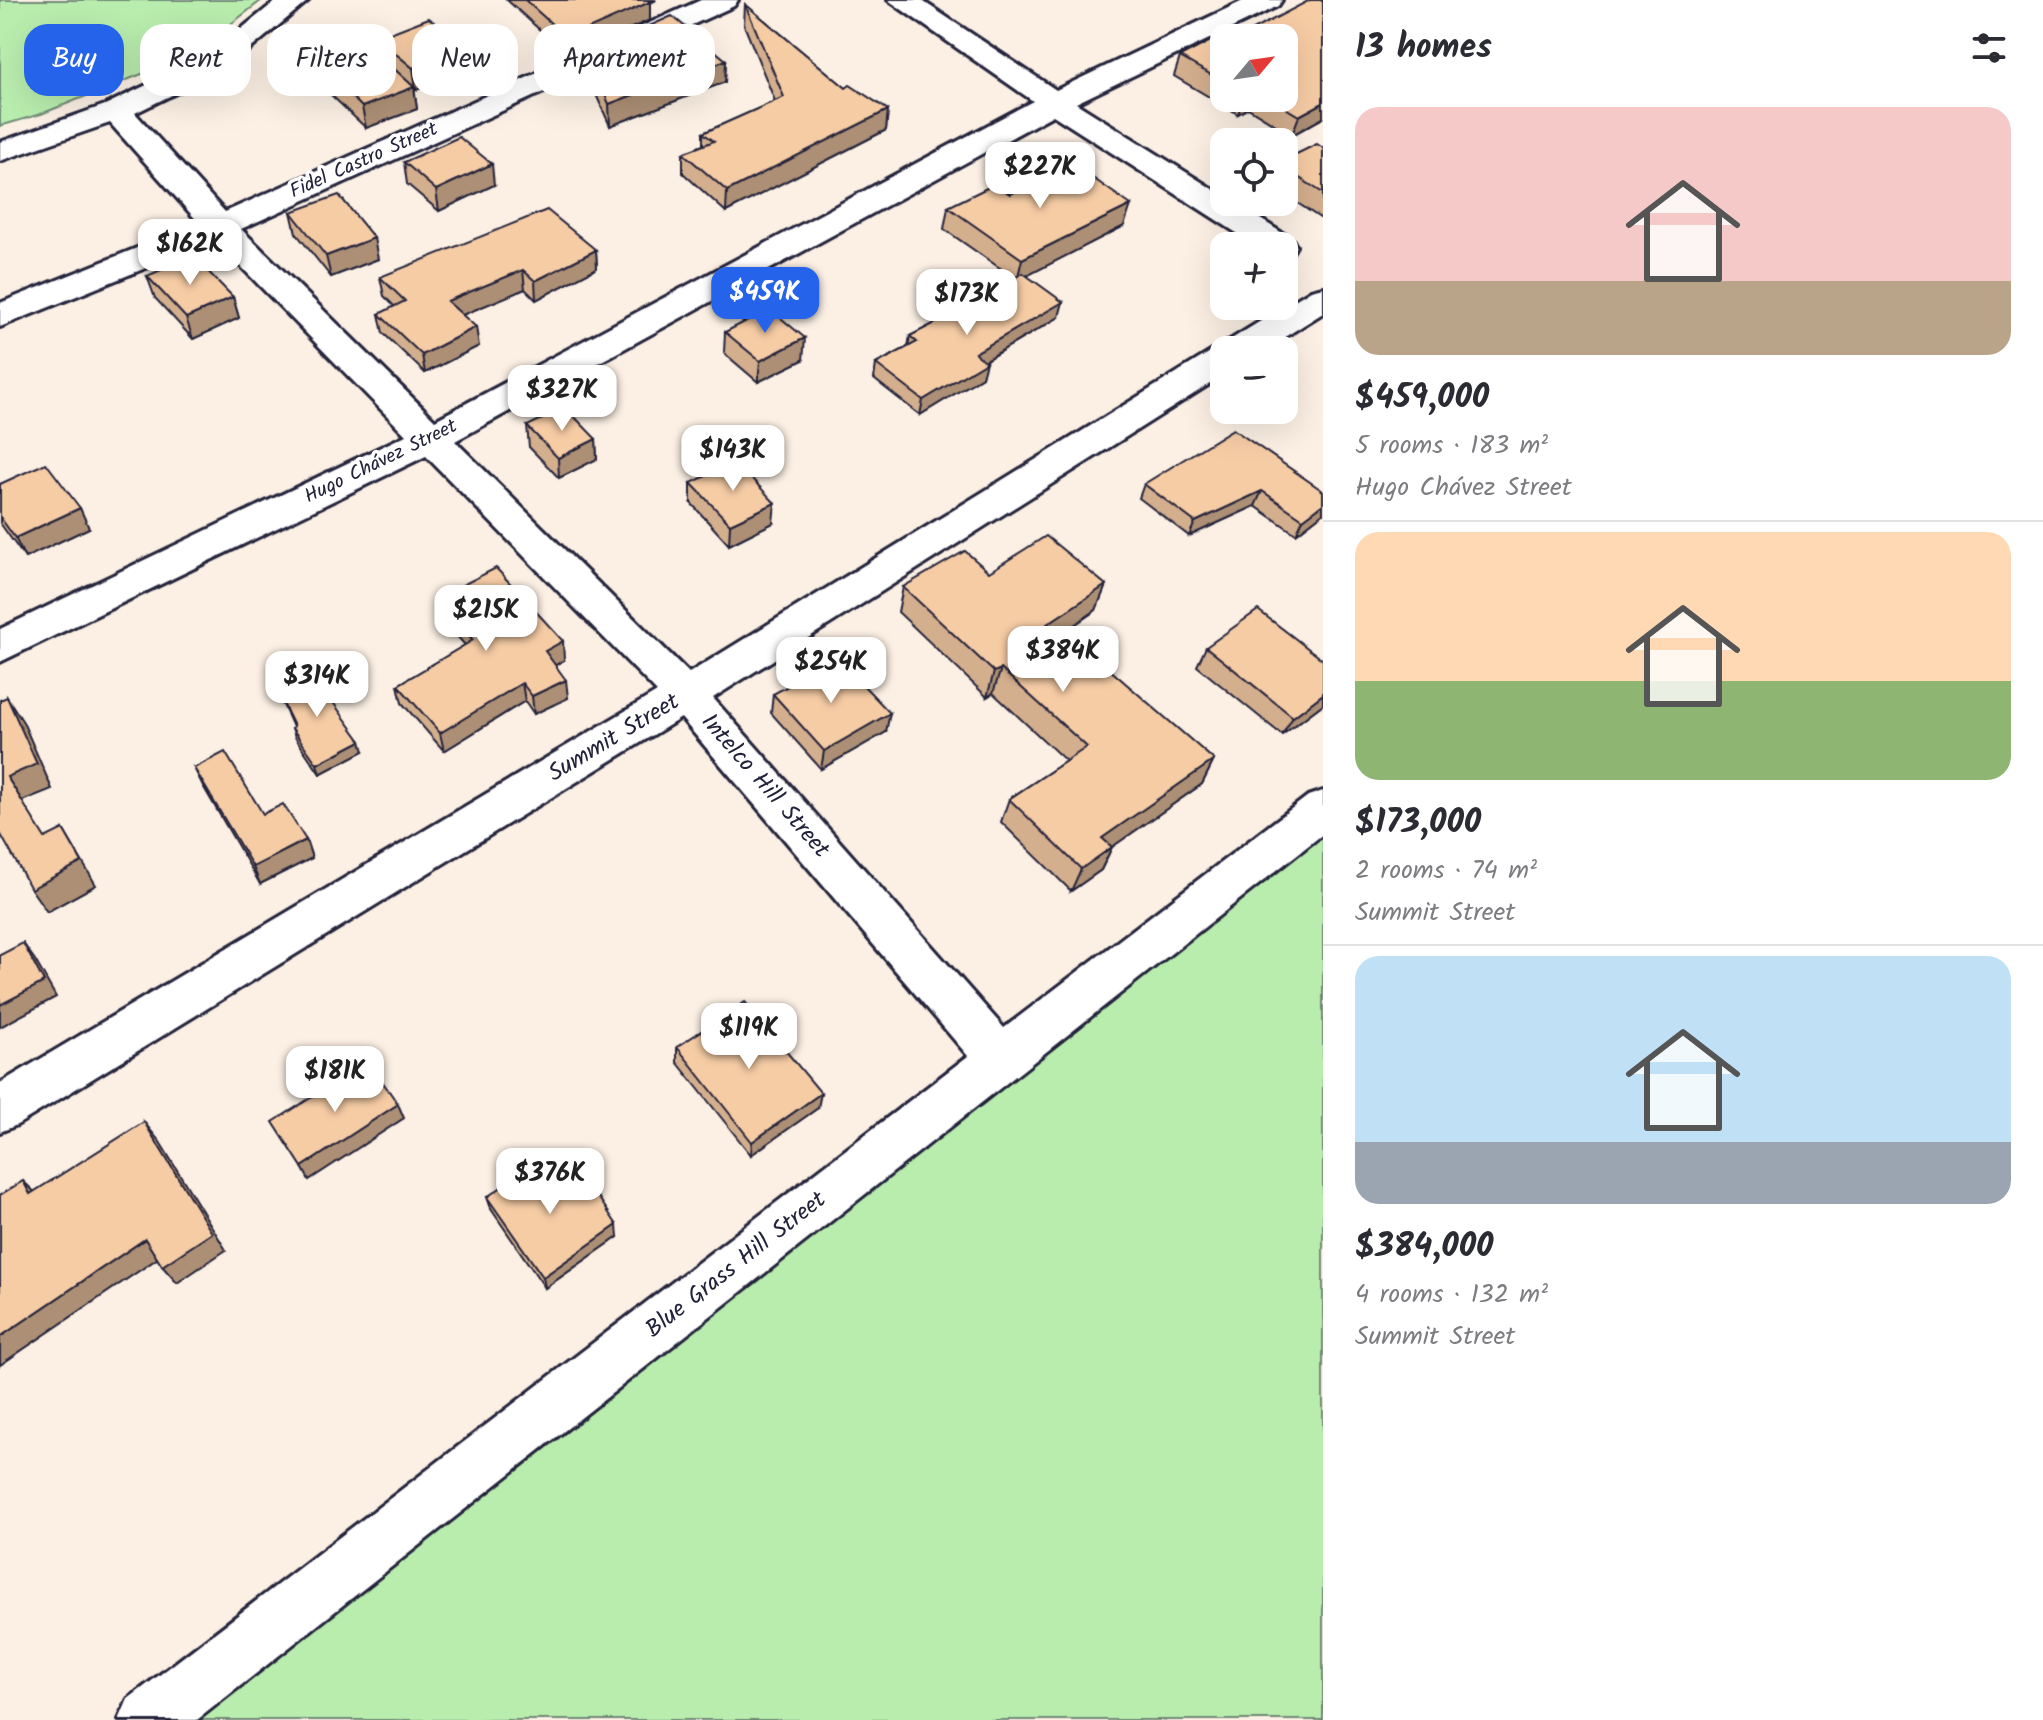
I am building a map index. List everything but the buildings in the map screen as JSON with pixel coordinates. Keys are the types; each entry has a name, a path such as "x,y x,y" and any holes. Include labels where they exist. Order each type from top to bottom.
{"street":[{"path":"0,152 116,111 219,61 295,0"},
{"name":"Fidel Castro Street","path":"0,316 220,226 724,0"},
{"path":"902,0 1054,102 1258,232"},
{"name":"Hugo Chávez Street","path":"0,647 431,438 1054,102 1268,0"},
{"name":"Intelco Hill Street","path":"116,111 220,226 686,695 1001,1059"},
{"path":"1298,257 1323,273"},
{"path":"1262,336 1323,298"},
{"name":"Summit Street","path":"0,1109 686,695 1210,368"},
{"name":"Blue Grass Hill Street","path":"149,1720 1323,809"}],"green space":[{"path":"0,0 262,0 231,24 140,24 140,75 124,81 124,24 24,24 24,96 86,96 0,126"},
{"path":"1323,821 1323,1720 151,1720"}]}
